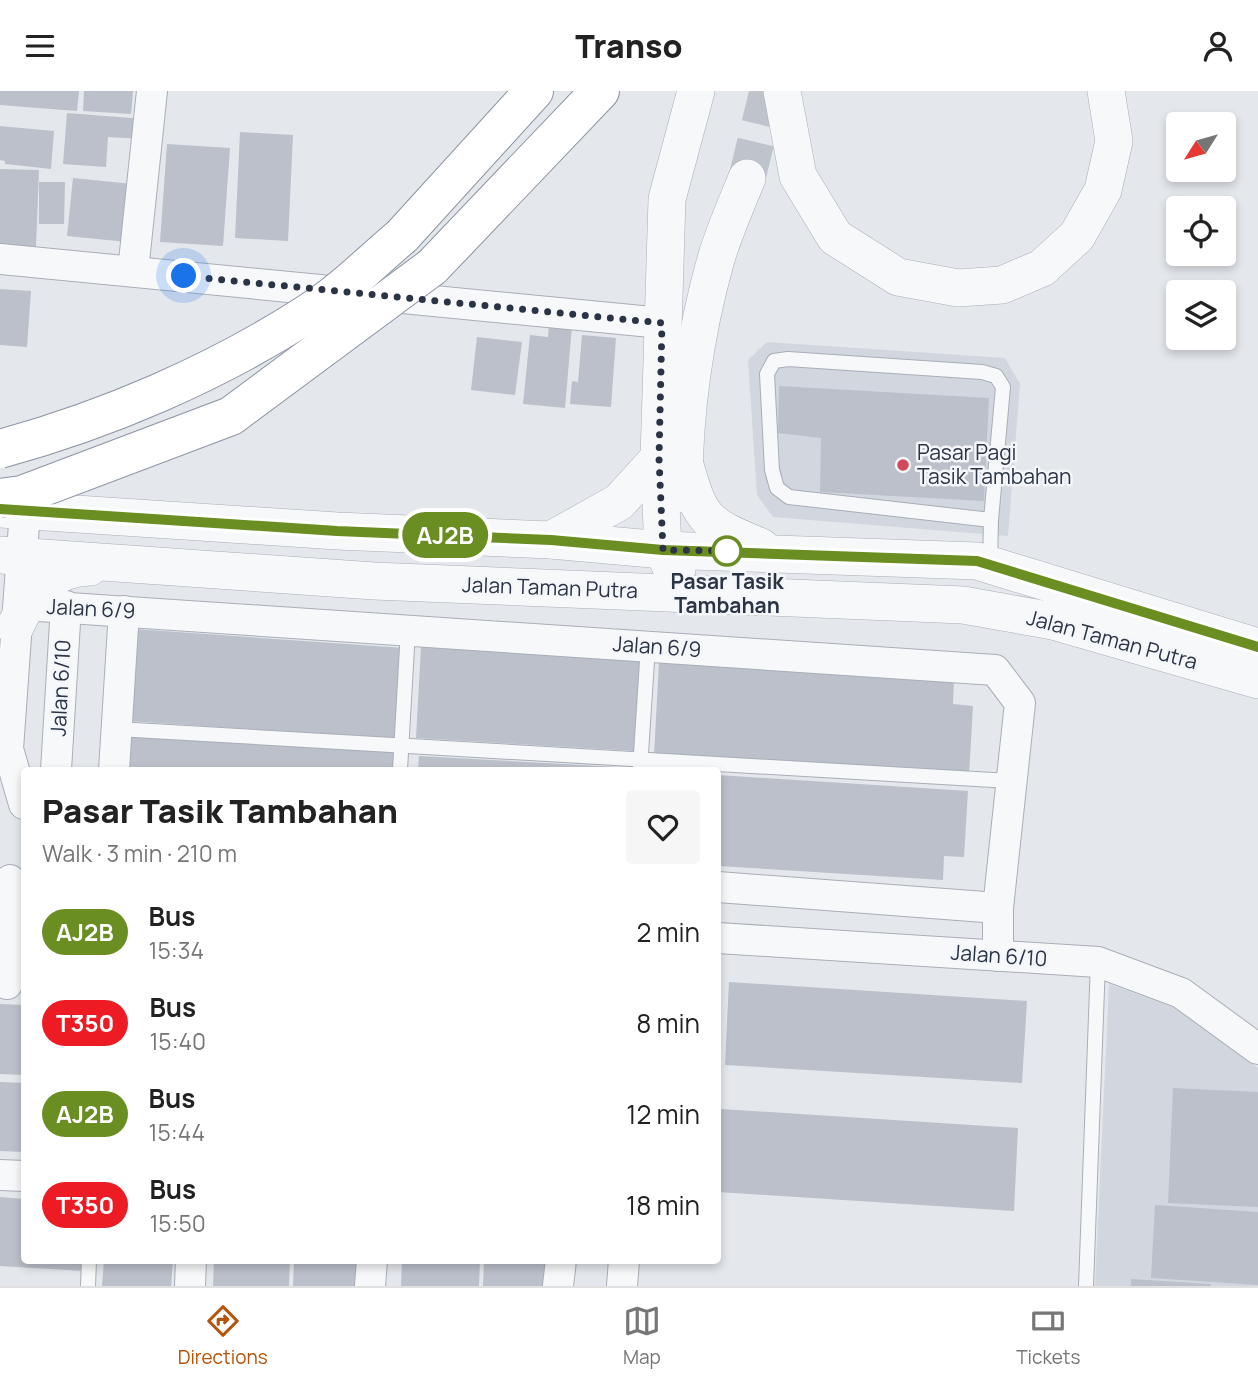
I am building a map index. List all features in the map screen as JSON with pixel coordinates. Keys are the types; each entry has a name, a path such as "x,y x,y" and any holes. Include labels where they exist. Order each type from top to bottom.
{"highway":[{"path":"0,449 61,432 201,373 308,314 402,236 534,91"},
{"path":"8,506 22,495 231,416 432,267 600,91"}],"street":[{"path":"133,271 152,91"},
{"path":"673,556 671,459 662,323 667,199 696,91"},
{"path":"782,91 798,176 835,237 898,277 958,288 1002,285 1042,268 1077,236 1103,190 1114,141 1105,91"},
{"path":"551,540 619,502 671,459 713,271 747,178"},
{"path":"0,259 662,323"},
{"path":"671,459 696,504 718,529 772,552"},
{"path":"8,506 13,608 8,749 21,794"},
{"name":"Jalan Taman Putra","path":"8,506 337,531 551,540 673,556 772,552 977,561 1258,647"},
{"name":"Jalan Taman Putra","path":"10,556 374,581 963,605 1053,621 1258,680"},
{"path":"374,581 426,565 634,576 673,556"},
{"path":"673,556 702,574 822,581 963,605"},
{"path":"13,608 50,578 73,568 193,567"},
{"name":"Jalan 6/9","path":"13,608 66,607 995,670 1020,703 998,908 998,955"},
{"name":"Jalan 6/10","path":"56,767 66,607"},
{"path":"114,767 124,611"},
{"path":"5,877 12,893 10,984"},
{"path":"721,887 998,908"},
{"name":"Jalan 6/10","path":"721,938 1098,963 1181,993 1258,1049"},
{"path":"0,1175 21,1176"},
{"path":"190,1286 191,1264"},
{"path":"370,1286 372,1264"},
{"path":"558,1286 561,1264"},
{"path":"622,1286 624,1264"}],"lane":[{"path":"990,565 991,520 1003,387 996,376 982,372 816,361 774,361 767,374 772,470 777,488 789,497 991,520"},
{"path":"400,767 408,630"},
{"path":"640,765 648,646"},
{"path":"117,729 401,745 686,767"},
{"path":"721,769 1010,781"},
{"path":"1086,1286 1098,963"},
{"path":"88,1286 89,1264"}],"shaded area":[{"path":"767,342 1005,358 1020,384 1008,536 773,517 757,495 748,360"},
{"path":"1109,984 1178,1009 1258,1068 1258,1286 1095,1286"}],"building":[{"path":"0,91 79,91 77,111 0,105"},
{"path":"84,91 133,91 131,114 83,111"},
{"path":"67,113 144,119 143,139 108,137 106,167 63,164"},
{"path":"0,126 54,131 51,169 5,164 5,161 0,160"},
{"path":"240,132 293,135 288,241 235,238"},
{"path":"167,144 230,148 223,246 160,242"},
{"path":"0,169 39,170 36,247 0,245"},
{"path":"73,178 133,184 127,242 67,236"},
{"path":"39,182 65,182 64,224 39,224"},
{"path":"0,289 31,291 27,347 0,345"},
{"path":"549,324 572,326 565,408 523,404 530,335 548,337"},
{"path":"582,335 616,338 611,407 570,404 572,381 578,382"},
{"path":"477,337 522,342 515,395 471,390"},
{"name":"Pasar Pagi Tasik Tambahan","path":"779,386 989,398 984,501 820,492 821,438 778,433"},
{"path":"134,629 404,648 398,739 128,721"},
{"path":"421,647 641,660 636,751 416,738"},
{"path":"659,662 954,681 953,704 973,706 969,776 654,755"},
{"path":"129,734 398,751 397,767 127,767"},
{"path":"419,756 617,767 418,767"},
{"path":"721,775 968,791 964,857 944,856 943,880 721,866"},
{"path":"729,982 1027,1001 1022,1083 725,1065"},
{"path":"0,1004 21,1005 21,1075 0,1074"},
{"path":"0,1082 21,1083 21,1152 0,1151"},
{"path":"1173,1088 1258,1092 1258,1207 1168,1203"},
{"path":"721,1109 1018,1128 1014,1211 721,1192"},
{"path":"0,1197 21,1199 21,1264 84,1264 84,1271 0,1266"},
{"path":"1155,1205 1258,1212 1258,1285 1151,1278"},
{"path":"104,1264 173,1264 171,1286 102,1286"},
{"path":"214,1264 290,1264 289,1286 213,1286"},
{"path":"294,1264 359,1264 358,1286 293,1286"},
{"path":"402,1264 480,1264 479,1286 401,1286"},
{"path":"484,1264 549,1264 548,1286 483,1286"},
{"path":"1131,1279 1211,1284 1211,1286 1131,1286"}],"tunnel":[{"path":"747,178 768,91"}],"bus line":[{"name":"AJ2B","path":"0,509 337,531 551,540 663,550 977,561 1258,647"}],"place":[{"name":"Pasar Pagi Tasik Tambahan","path":"903,465"},
{"name":"Pasar Tasik Tambahan","path":"727,551"}],"route":[{"path":"184,276 662,323 659,458 663,550 727,551"}]}
